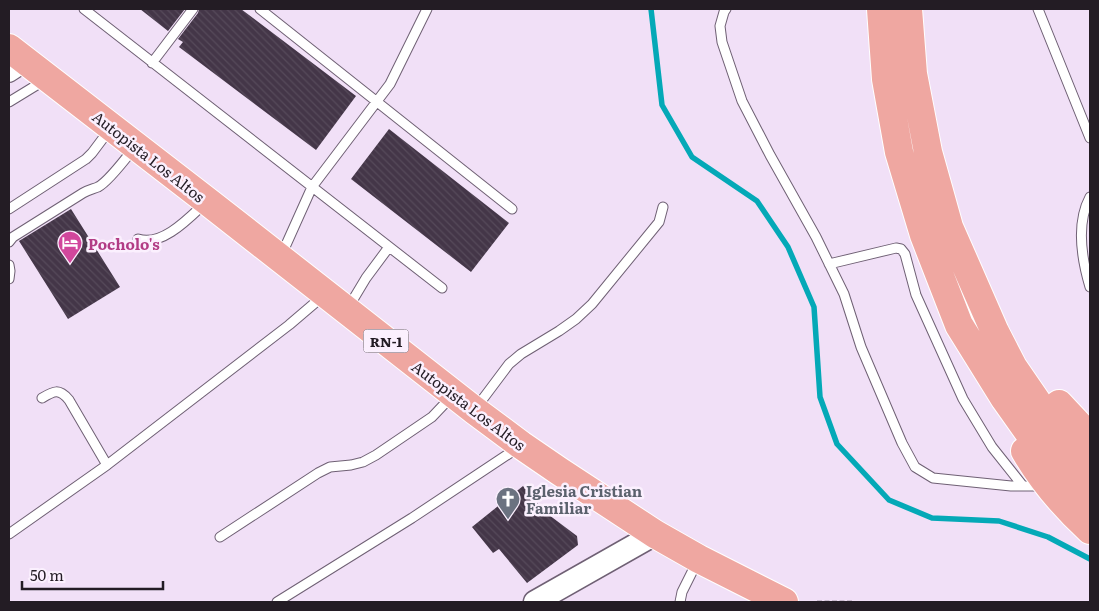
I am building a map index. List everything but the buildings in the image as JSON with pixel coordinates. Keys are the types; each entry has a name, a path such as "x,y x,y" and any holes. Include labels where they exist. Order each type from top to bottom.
{"main road":[{"path":"880,9 886,79 899,152 924,236 960,325 1002,413 1032,462 1036,486 1090,530"},
{"path":"908,9 913,74 928,152 949,227 994,332 1014,367 1046,415 1090,467"},
{"name":"Autopista Los Altos","path":"15,61 48,78 521,445 656,534 699,559 784,602"},
{"path":"978,293 1048,391 1090,438"},
{"path":"960,325 1005,399 1034,440 1090,503"}],"street":[{"path":"535,602 656,534"}],"lane":[{"path":"84,9 442,288"},
{"path":"152,63 194,9"},
{"path":"260,9 512,209"},
{"path":"280,258 312,187 390,84 427,9"},
{"path":"726,9 720,26 722,42 742,101 816,237 844,294 861,347 902,443 915,467 933,478 1011,486 1036,486"},
{"path":"1038,9 1090,138"},
{"path":"9,102 48,78"},
{"path":"9,208 86,159 112,127"},
{"path":"9,242 13,237 83,193 100,186 136,146"},
{"path":"1090,197 1083,222 1082,241 1086,275 1090,287"},
{"path":"138,239 143,241 150,240 167,234 183,223 207,201"},
{"path":"220,537 318,473 330,468 364,462 432,417 464,402 521,354 568,325 592,304 659,222 663,207"},
{"path":"347,311 366,278 389,247"},
{"path":"829,264 889,250 902,249 916,295 963,400 992,447 1036,486"},
{"path":"9,265 9,279"},
{"path":"9,534 107,465 326,294"},
{"path":"42,398 54,392 64,394 107,465"},
{"path":"278,602 412,518 521,445"},
{"path":"680,602 682,592 699,559"}],"path":[{"path":"817,602 854,602"}],"waterway":[{"path":"651,9 662,105 692,157 757,201 788,247 814,307 820,397 837,444 889,500 932,518 999,521 1048,537 1090,559"}],"place":[{"name":"Pocholo's","path":"70,264"},
{"name":"Iglesia Cristian Familiar","path":"508,520"}]}
